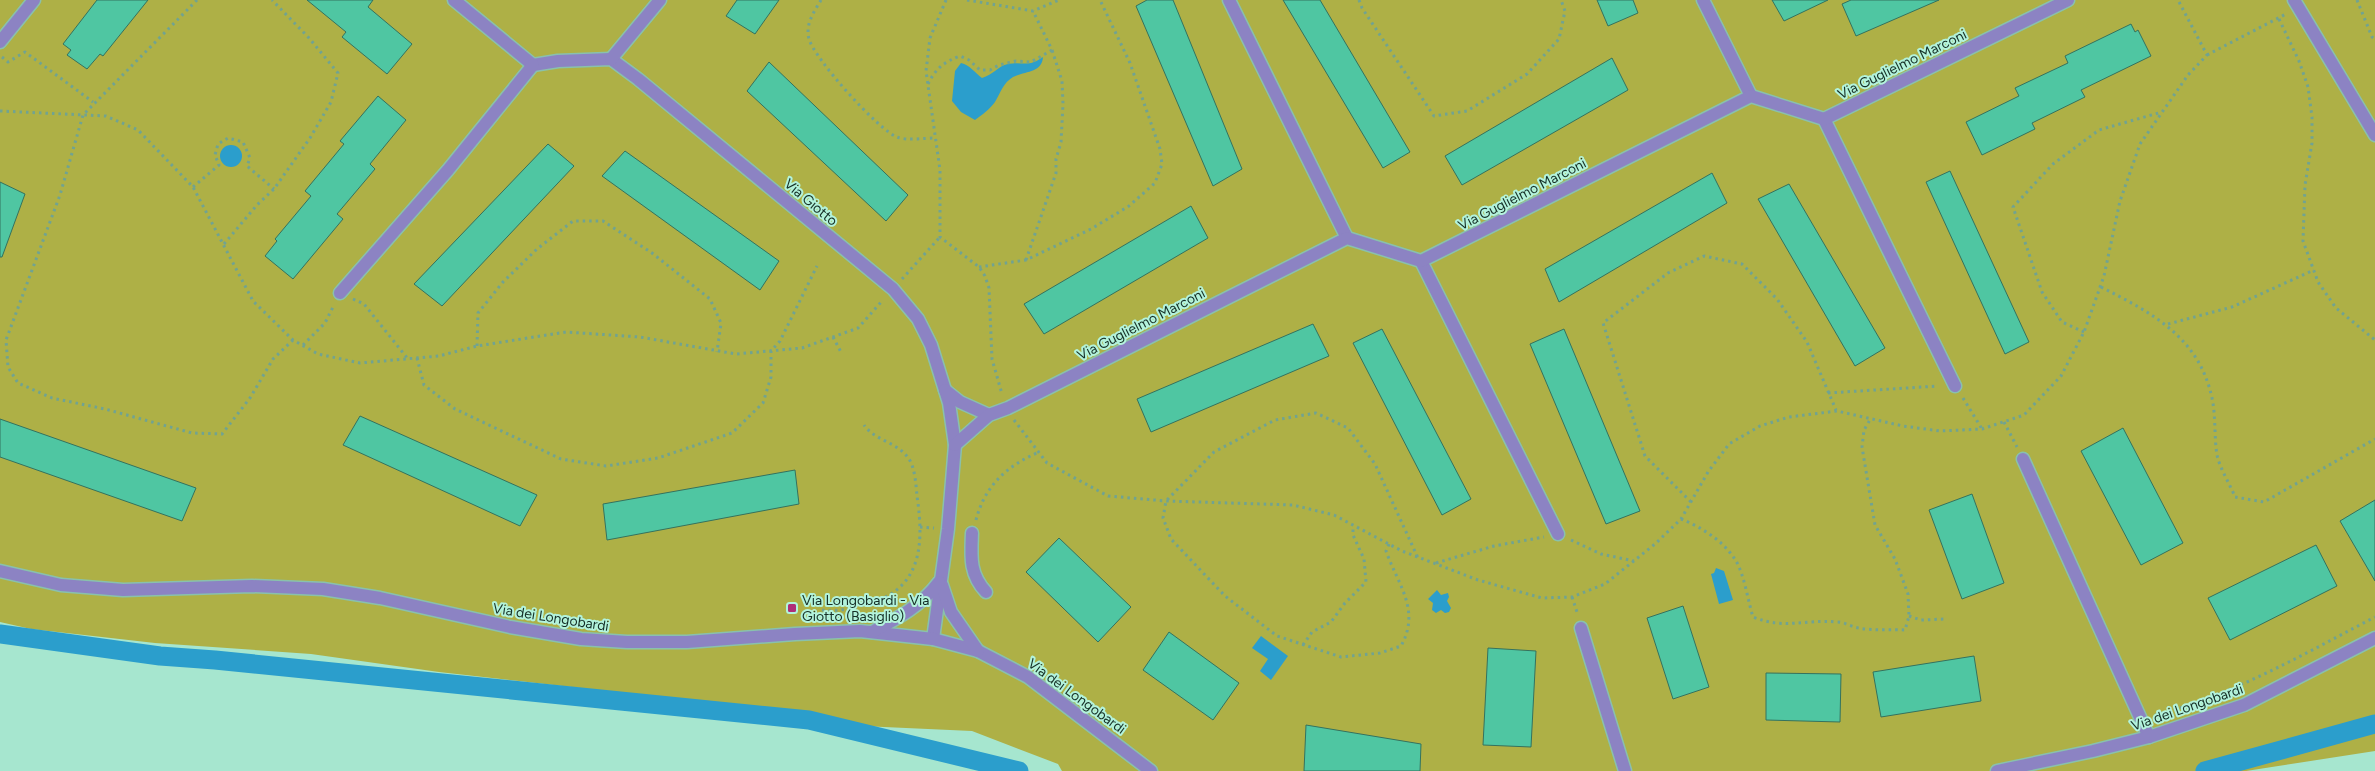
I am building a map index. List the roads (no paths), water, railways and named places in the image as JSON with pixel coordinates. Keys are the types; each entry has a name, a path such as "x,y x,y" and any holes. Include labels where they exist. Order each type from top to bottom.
{"street":[{"path":"0,42 34,0"},
{"path":"454,0 533,65"},
{"path":"340,294 448,170 533,65 558,61 611,60 660,0"},
{"path":"1229,0 1346,238 1421,261 1558,534"},
{"path":"1703,0 1751,96 1824,119 1955,386"},
{"name":"Via Guglielmo Marconi","path":"1824,119 2068,0"},
{"path":"2296,3 2375,135"},
{"name":"Via Giotto","path":"611,60 638,79 893,289 918,319 931,345 945,390 955,445 948,530 933,639"},
{"name":"Via Guglielmo Marconi","path":"1421,261 1751,96"},
{"name":"Via Guglielmo Marconi","path":"955,445 989,415 1008,408 1346,238"},
{"path":"945,390 960,402 989,415"},
{"path":"2023,459 2150,737"},
{"path":"972,533 971,566 977,583 986,592"},
{"name":"Via dei Longobardi","path":"0,571 61,585 123,590 252,586 323,589 380,598 510,628 581,639 627,642 687,642 795,634 872,632 933,639 978,651 1028,677 1151,771"},
{"name":"Via Giotto","path":"872,632 915,608 928,597 940,580"},
{"name":"Via Giotto","path":"940,580 951,612 978,651"},
{"path":"1581,628 1625,771"},
{"name":"Via dei Longobardi","path":"1997,771 2150,737 2244,705 2375,638"}],"water":[{"path":"1043,57 1040,66 1036,69 1010,79 1004,85 993,105 975,120 961,112 952,101 955,71 961,63 970,67 982,78 1004,65 1029,63"},
{"path":"231,145 239,148 242,156 239,164 231,167 223,164 220,156 223,148"},
{"path":"1716,568 1724,571 1733,600 1719,604 1711,574 1714,573"},
{"path":"1437,590 1441,595 1448,593 1447,601 1451,608 1449,612 1445,613 1441,610 1436,613 1432,610 1433,603 1428,599"},
{"path":"1261,636 1288,656 1271,680 1260,671 1268,659 1252,648"}],"waterway":[{"path":"0,634 160,656 809,720 1019,771"},
{"path":"2205,771 2375,724"}],"place":[{"name":"Via Longobardi - Via Giotto (Basiglio)","path":"792,608"}]}
